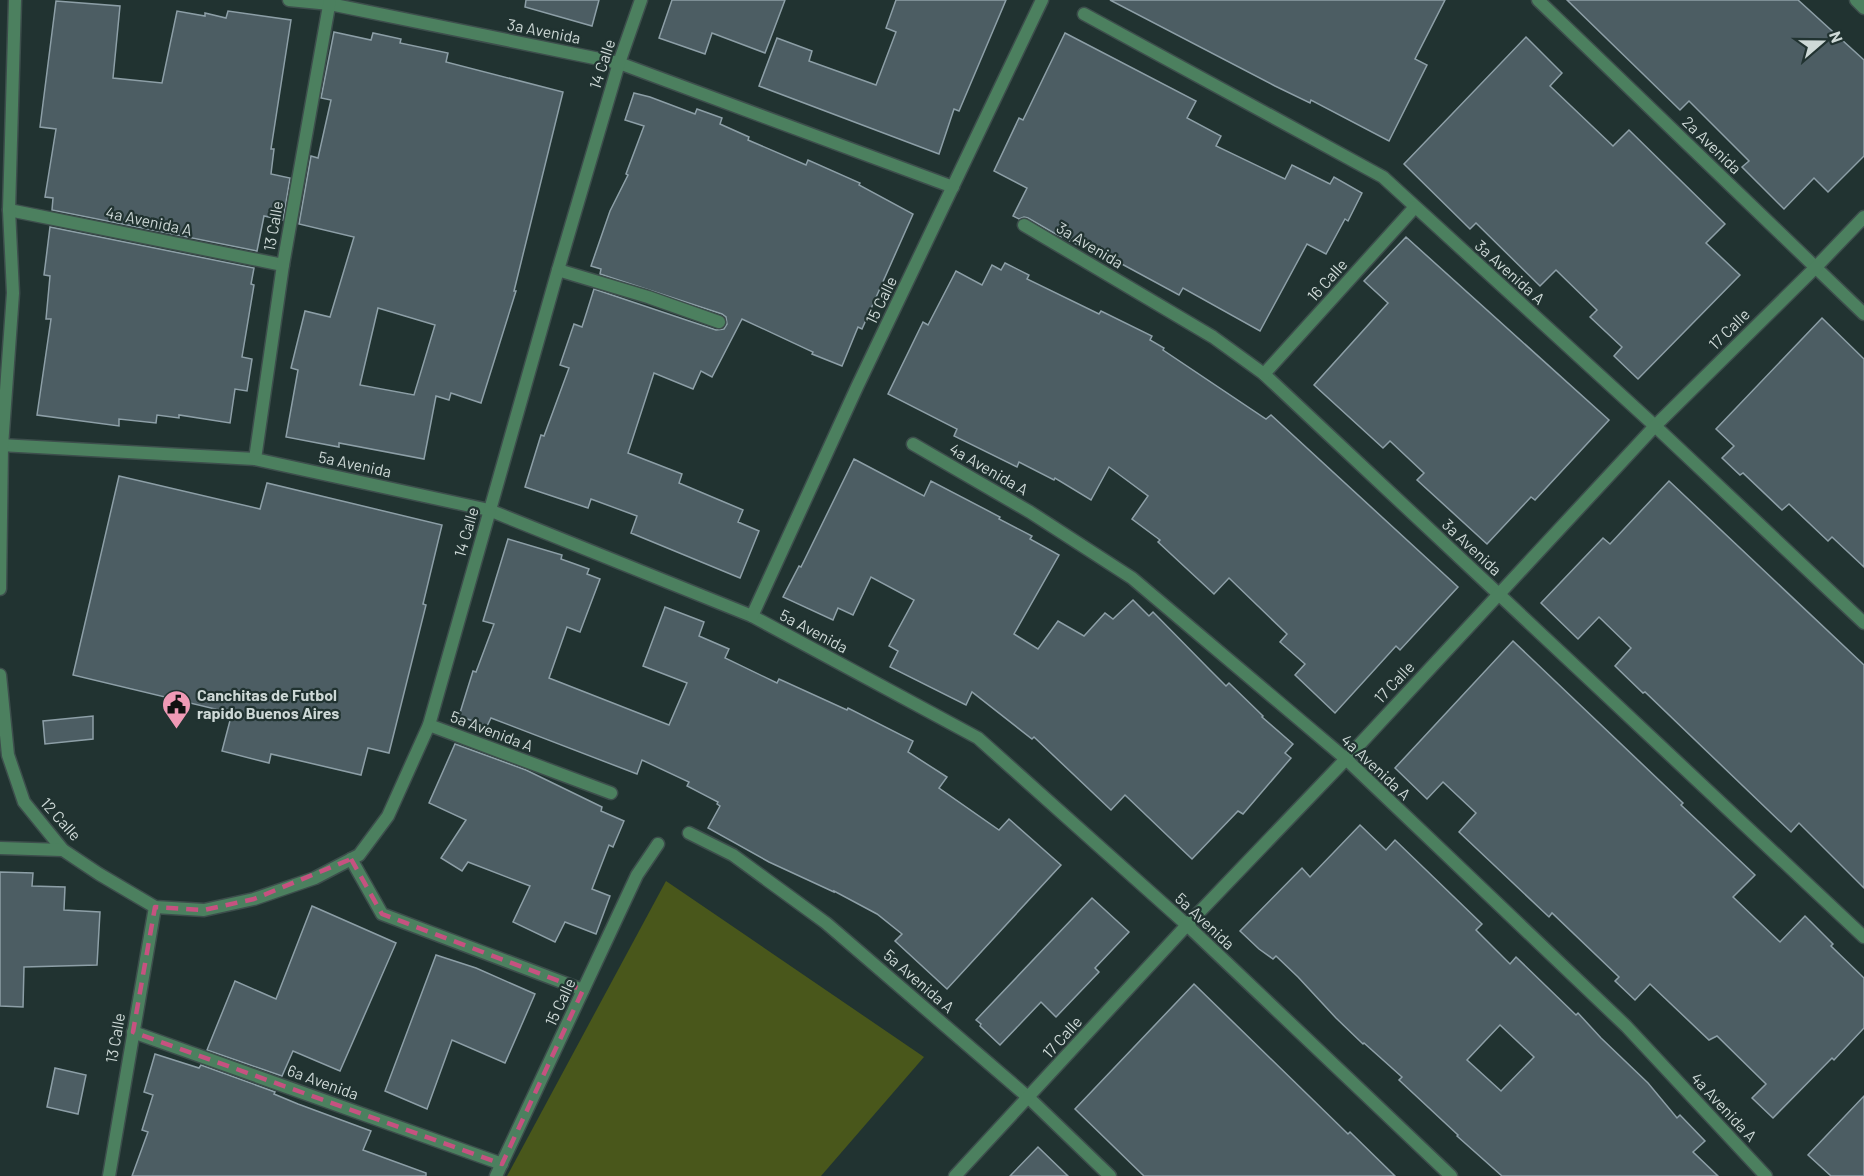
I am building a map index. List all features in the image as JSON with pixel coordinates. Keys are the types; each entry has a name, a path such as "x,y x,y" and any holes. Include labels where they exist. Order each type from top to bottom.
{"street":[{"path":"0,589 1,446 15,0"},
{"name":"3a Avenida","path":"289,0 330,2 620,63 953,187"},
{"name":"14 Calle","path":"155,906 204,910 254,899 315,878 359,855 388,816 429,725 558,270 641,0"},
{"name":"15 Calle","path":"752,616 853,397 1042,0"},
{"name":"2a Avenida","path":"1538,0 1864,314"},
{"path":"1856,0 1864,8"},
{"name":"13 Calle","path":"255,459 283,265 330,2"},
{"name":"3a Avenida A","path":"1084,14 1383,177 1655,426 1864,623"},
{"name":"16 Calle","path":"1264,374 1415,207"},
{"name":"4a Avenida A","path":"9,210 283,265"},
{"name":"17 Calle","path":"955,1176 1655,426 1864,217"},
{"name":"3a Avenida","path":"1024,225 1213,337 1264,374 1864,937"},
{"path":"558,270 648,297 719,322"},
{"name":"4a Avenida A","path":"913,444 1030,512 1132,578 1346,759 1626,1026 1766,1176"},
{"name":"5a Avenida","path":"1,446 255,459 489,510 752,616 978,738 1187,925 1451,1176"},
{"name":"12 Calle","path":"0,675 8,755 24,802 63,850 155,906"},
{"name":"5a Avenida A","path":"429,725 611,793"},
{"name":"5a Avenida A","path":"689,833 733,855 826,923 1029,1098 1110,1176"},
{"name":"15 Calle","path":"496,1176 638,875 658,844"},
{"path":"0,848 63,850"},
{"path":"351,859 382,914 584,990"},
{"name":"13 Calle","path":"109,1176 155,906"},
{"name":"6a Avenida","path":"133,1032 502,1164"}],"highlighted area":[{"path":"351,859 382,914 583,990 502,1164 133,1032 155,907 204,910 254,899"}],"green space":[{"path":"666,881 924,1057 821,1176 507,1176"}],"building":[{"path":"526,0 599,0 592,26 525,7"},
{"path":"672,0 785,0 765,53 712,33 705,54 659,38"},
{"path":"896,0 1006,0 959,111 954,109 939,154 759,86 777,38 812,51 809,61 876,85 896,32 886,28"},
{"path":"1110,0 1445,0 1415,59 1427,65 1389,141 1311,100 1310,103 1275,86"},
{"path":"1567,0 1798,0 1864,60 1864,156 1828,192 1814,178 1784,209 1742,167 1749,161 1689,101 1680,110"},
{"path":"56,1 120,6 113,78 162,83 177,11 205,16 205,13 226,18 228,11 291,20 271,149 274,149 271,174 290,178 283,220 264,216 257,251 52,210 53,198 45,197 56,129 40,127"},
{"path":"334,32 371,40 373,33 401,39 400,43 448,53 446,62 563,92 514,291 516,291 481,403 451,393 449,400 436,396 424,459 339,443 339,447 286,437 298,370 291,368 305,311 330,317 354,237 299,224 311,156 318,158 331,100 321,98","holes":["378,308 435,325 414,395 360,385"]},
{"path":"1065,33 1196,101 1187,118 1221,136 1216,146 1285,179 1292,165 1330,184 1334,177 1362,193 1348,221 1345,219 1326,254 1307,244 1260,331 1183,288 1179,295 1107,256 1083,245 1082,247 1028,218 1019,219 1013,216 1027,188 994,171 1019,118 1023,120"},
{"path":"1526,37 1562,73 1550,86 1613,146 1629,130 1725,224 1706,243 1740,275 1638,379 1614,356 1622,347 1590,317 1597,310 1556,270 1540,286 1476,223 1470,229 1404,164"},
{"path":"634,93 695,114 697,109 722,118 720,124 749,137 748,140 806,165 808,160 860,183 859,185 913,214 862,329 858,327 842,366 812,354 813,352 742,319 712,377 701,371 693,389 654,373 628,453 682,474 679,483 743,510 738,522 759,531 740,578 631,533 637,516 591,499 588,508 525,487 541,435 544,436 569,368 560,365 574,324 582,327 594,289 716,330 724,329 727,324 726,317 722,314 600,274 601,269 591,266 610,211 628,175 626,174 644,126 625,120"},
{"path":"50,227 254,268 251,284 254,285 242,357 252,359 247,391 235,389 230,423 179,415 179,418 157,415 156,423 119,419 119,426 37,415 51,319 46,319 50,276 44,275"},
{"path":"1406,237 1609,420 1535,500 1531,497 1487,544 1417,480 1424,473 1390,441 1383,448 1314,385 1388,303 1364,281"},
{"path":"1005,263 1029,275 1027,279 1099,314 1101,311 1152,336 1150,340 1164,348 1163,350 1266,419 1271,415 1458,587 1400,650 1396,646 1335,713 1295,675 1305,664 1280,642 1287,634 1229,578 1214,594 1158,542 1160,540 1132,519 1148,496 1109,467 1091,500 1055,478 1054,480 1019,462 1017,467 954,436 957,429 888,394 923,322 928,325 956,271 982,285 992,265 1001,270"},
{"path":"1822,318 1864,359 1864,567 1832,537 1828,541 1789,504 1782,510 1743,473 1740,475 1722,458 1734,446 1716,429"},
{"path":"854,459 924,496 931,481 1000,517 999,519 1032,536 1030,539 1059,555 1014,634 1038,649 1058,621 1084,636 1105,613 1113,619 1133,600 1149,616 1153,612 1226,686 1229,683 1262,717 1293,744 1285,753 1291,758 1243,814 1238,811 1192,859 1125,795 1111,810 1034,737 1032,739 972,692 966,705 890,667 898,651 889,646 914,600 871,577 853,615 838,608 833,620 783,597 799,566 801,567"},
{"path":"119,476 260,509 267,483 442,525 423,604 426,605 389,753 368,748 361,775 271,754 269,763 222,751 232,713 73,675"},
{"path":"1669,481 1864,665 1864,888 1799,823 1791,832 1615,666 1631,648 1599,617 1578,639 1541,603 1603,538 1610,544"},
{"path":"508,539 562,555 561,559 589,569 587,574 600,579 580,632 567,627 549,678 669,725 687,683 643,666 665,607 704,622 699,636 729,649 725,658 777,683 779,679 847,710 848,708 913,741 908,752 947,777 939,788 999,830 1009,819 1061,865 947,989 895,941 902,934 877,914 834,891 769,862 708,828 720,806 718,802 687,786 689,782 642,760 637,774 491,718 487,726 459,716 473,671 476,672 494,624 483,621"},
{"path":"1513,641 1755,875 1733,897 1780,942 1805,916 1833,944 1831,946 1864,978 1864,1028 1773,1118 1752,1098 1766,1084 1717,1036 1709,1040 1650,984 1635,1000 1615,981 1619,977 1552,913 1549,917 1459,832 1476,813 1443,782 1427,799 1395,768"},
{"path":"93,716 93,739 45,744 43,721"},
{"path":"455,744 526,770 602,807 601,811 624,821 613,847 609,845 592,889 610,896 596,934 565,922 555,942 513,922 530,886 468,862 462,871 441,858 466,820 429,803"},
{"path":"1360,825 1386,850 1395,840 1482,924 1476,930 1510,964 1516,957 1576,1015 1578,1013 1648,1083 1677,1118 1680,1115 1705,1141 1693,1152 1718,1176 1502,1176 1399,1080 1402,1077 1363,1044 1276,956 1273,959 1240,931 1302,868 1310,877","holes":["1500,1025 1534,1057 1501,1091 1467,1060"]},
{"path":"0,872 33,873 32,886 65,887 64,910 100,912 97,965 24,967 23,1007 0,1006"},
{"path":"1092,898 1129,932 1095,968 1099,972 1056,1017 1041,1002 1000,1045 976,1020"},
{"path":"312,906 396,943 340,1071 293,1051 282,1076 207,1050 235,981 276,999"},
{"path":"436,955 476,968 535,994 505,1063 452,1040 427,1109 385,1091"},
{"path":"1194,984 1348,1134 1350,1132 1395,1176 1144,1176 1075,1109"},
{"path":"155,1054 199,1068 201,1065 371,1131 363,1150 426,1173 426,1176 132,1176 148,1132 142,1130 153,1095 144,1092"},
{"path":"55,1068 86,1075 78,1114 47,1107"},
{"path":"1864,1096 1864,1176 1831,1176 1808,1155"},
{"path":"1038,1147 1068,1176 1010,1176"}],"place":[{"name":"Canchitas de Futbol rapido Buenos Aires","path":"176,730"}]}
